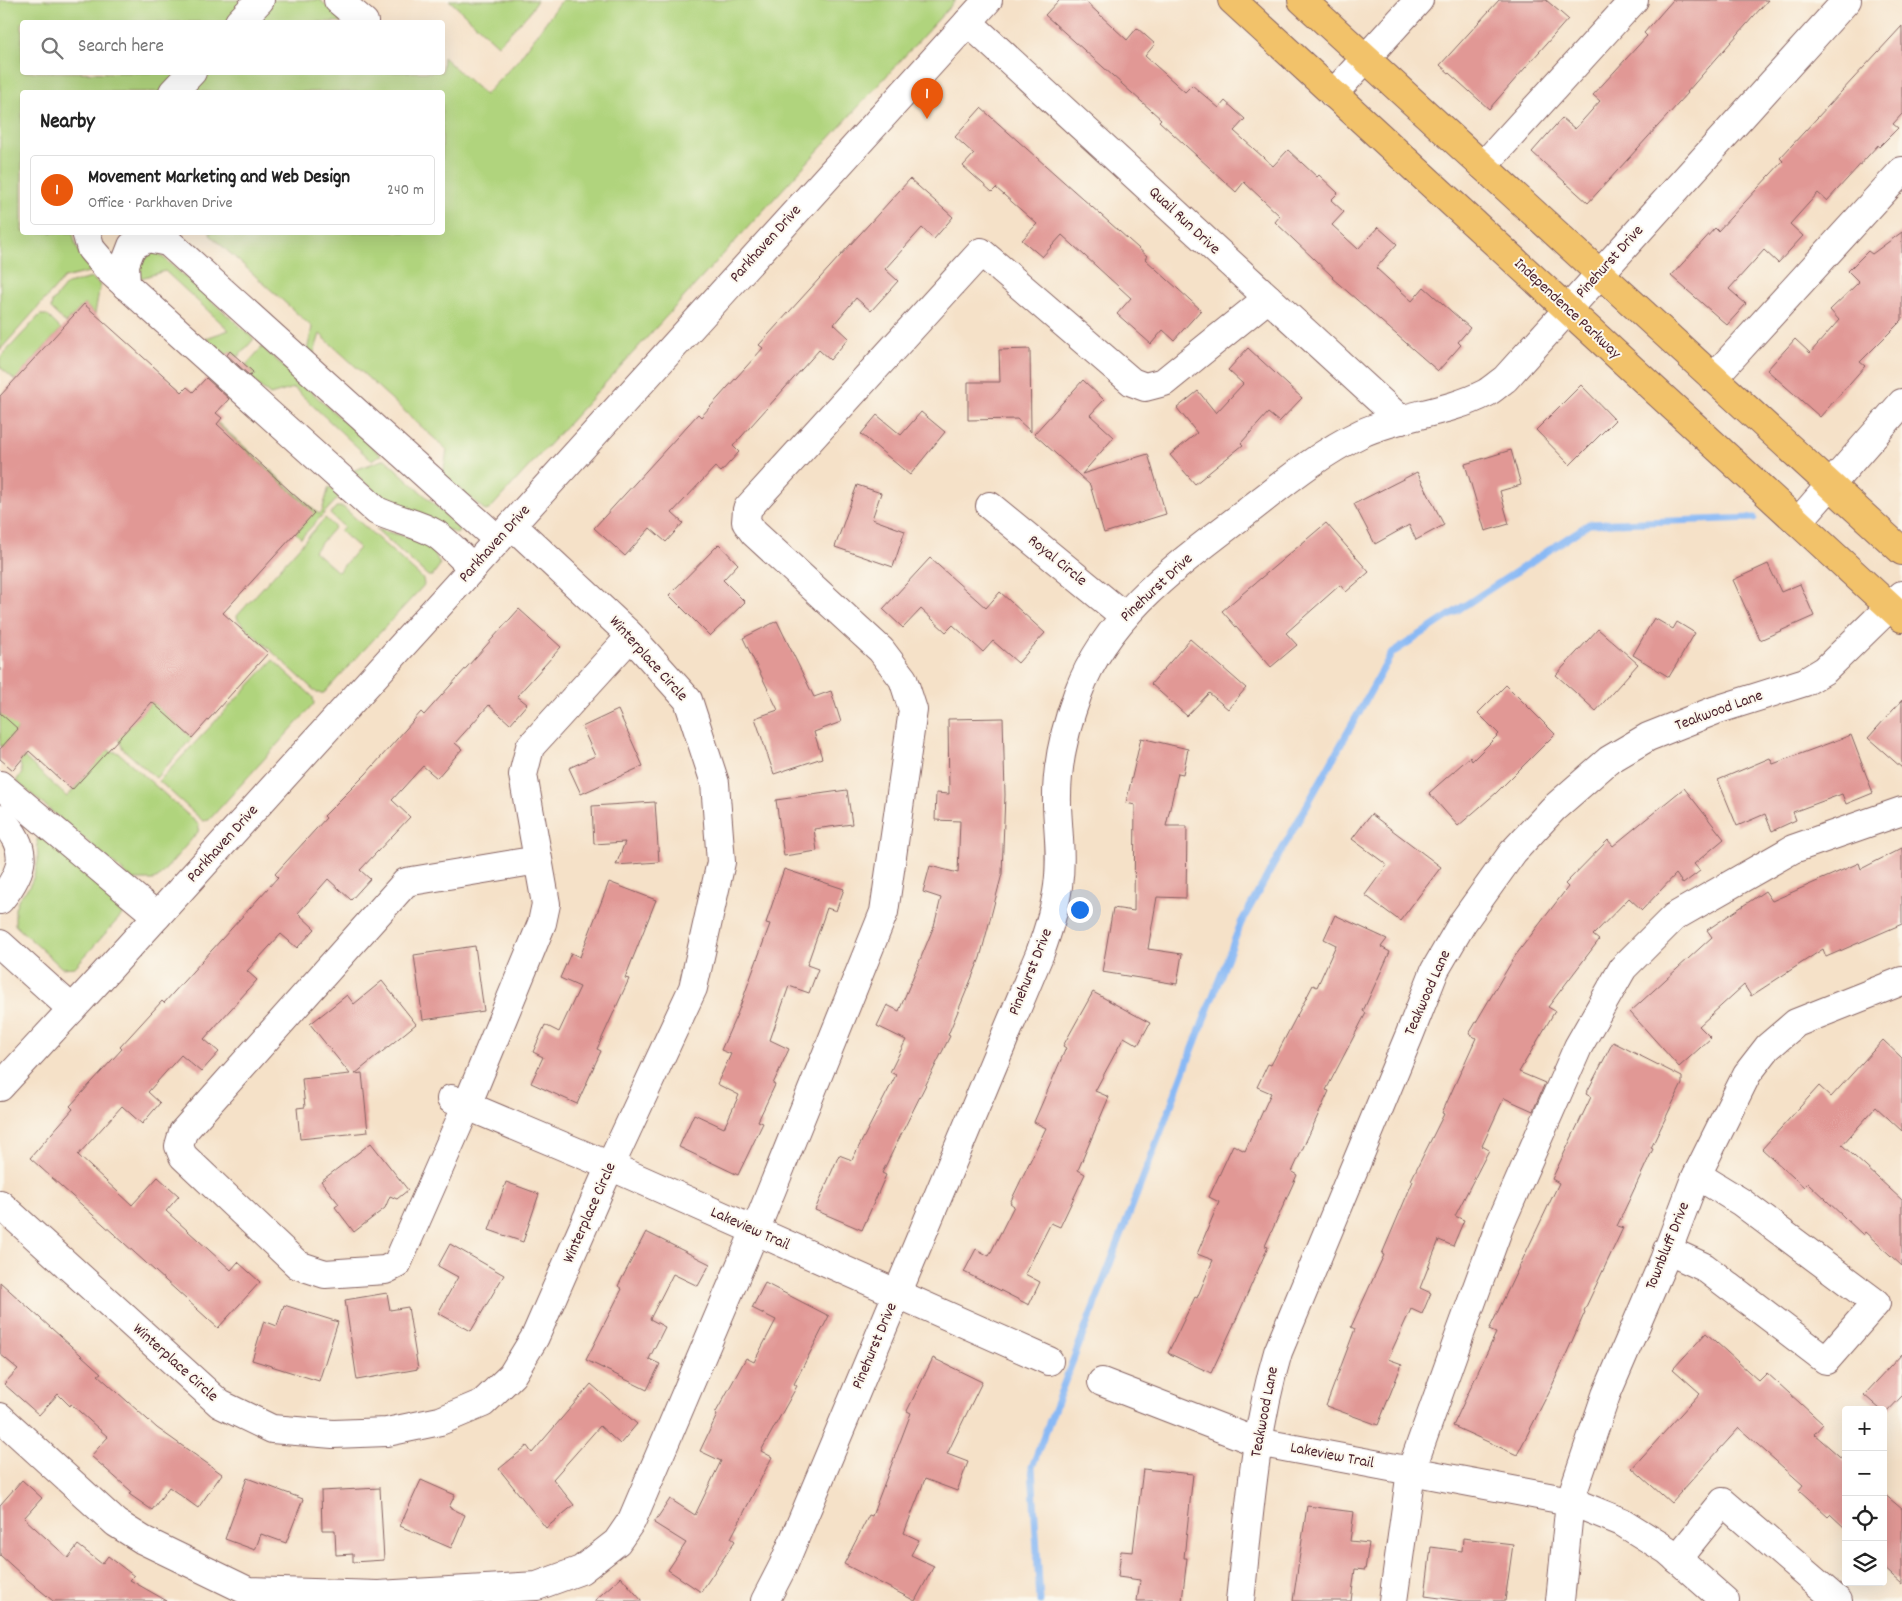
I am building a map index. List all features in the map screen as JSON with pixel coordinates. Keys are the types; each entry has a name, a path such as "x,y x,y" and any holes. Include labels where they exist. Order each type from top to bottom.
{"main road":[{"name":"Independence Parkway","path":"1232,0 1798,522 1898,607"},
{"path":"1302,0 1902,551"}],"street":[{"path":"241,20 260,0"},
{"path":"338,0 362,20"},
{"name":"Parkhaven Drive","path":"0,1087 988,0"},
{"path":"1334,94 1419,0"},
{"path":"1482,166 1634,0"},
{"name":"Pinehurst Drive","path":"765,1601 783,1566 1040,953 1052,919 1060,864 1057,804 1059,768 1066,729 1078,691 1101,647 1124,616 1178,565 1300,470 1329,451 1363,433 1401,420 1461,404 1488,392 1505,379 1847,0"},
{"name":"Quail Run Drive","path":"968,22 1401,420"},
{"path":"176,90 189,75"},
{"path":"1713,378 1902,171"},
{"path":"87,235 91,249 108,269 378,511 393,519 420,526 436,534 473,568"},
{"path":"126,286 125,264 132,246 148,238 167,237"},
{"name":"Winterplace Circle","path":"0,1204 220,1404 272,1430 333,1434 388,1432 440,1421 483,1403 512,1376 535,1337 610,1166 693,988 721,862 715,783 688,700 631,636 505,533 167,237"},
{"path":"0,1417 116,1523 143,1540 248,1591 378,1595 538,1586 581,1570 617,1542 632,1520 755,1231 884,912 913,710 903,679 881,650 754,533 746,522 747,509 981,252 1132,382 1145,387 1164,382 1268,298"},
{"path":"1798,522 1902,403"},
{"name":"Royal Circle","path":"990,506 1124,616"},
{"name":"Teakwood Lane","path":"1240,1601 1257,1442 1267,1388 1278,1352 1435,970 1463,922 1513,852 1553,809 1608,760 1648,737 1716,710 1805,682 1825,670 1898,607"},
{"path":"538,860 406,882 183,1132 179,1146 183,1156 298,1265 325,1274 385,1270 397,1264 458,1102 542,923 546,904 523,775 530,747 631,636"},
{"path":"0,785 30,808 157,916"},
{"path":"0,900 18,873 21,852 5,824 30,808"},
{"path":"1393,1601 1411,1471 1499,1228 1578,1047 1623,968 1674,916 1793,849 1902,811"},
{"path":"0,944 72,1009"},
{"name":"Townbluff Drive","path":"1560,1601 1570,1501 1606,1396 1697,1175 1746,1074 1768,1047 1796,1023 1900,985"},
{"name":"Lakeview Trail","path":"458,1102 610,1166 1049,1361"},
{"path":"1667,1250 1704,1267 1826,1360 1876,1303 1741,1202 1697,1175"},
{"name":"Lakeview Trail","path":"1102,1382 1257,1442 1570,1501 1622,1522 1667,1550 1725,1601"},
{"path":"1677,1559 1723,1502 1838,1601"}],"green space":[{"path":"0,0 250,0 232,20 20,20 20,75 181,75 167,90 20,90 20,235 74,235 80,254 93,271 64,278 0,350"},
{"path":"268,0 320,0 344,20 249,20"},
{"path":"449,0 537,0 530,12 498,45"},
{"path":"562,0 956,0 490,509 486,511 443,475 447,450 320,334 313,356 307,351 312,327 210,235 445,235 445,90 186,90 200,75 445,75 445,59 485,95 518,60"},
{"path":"153,252 158,253 254,339 238,357 230,351 226,355 206,338 229,330 165,271 141,278 138,276 137,266"},
{"path":"92,278 100,285 95,314 84,304 66,323 51,309 52,302 67,284"},
{"path":"40,315 47,315 61,329 15,380 0,367 0,358"},
{"path":"262,347 381,455 371,460 294,388 270,395 248,377 253,372 246,365"},
{"path":"218,423 319,514 322,511 329,487 340,496 301,538 296,533 314,512"},
{"path":"385,459 458,526 460,530 457,534 392,506 352,471"},
{"path":"336,507 343,507 423,579 424,585 324,693 317,693 238,620 237,616 325,518 335,527 314,551 338,572 359,548 340,531 344,527 330,514"},
{"path":"376,529 404,536 422,544 436,556 440,565 432,576 428,576"},
{"path":"273,660 313,697 314,704 209,820 203,821 159,781"},
{"path":"152,702 192,738 156,778 123,749 118,738"},
{"path":"0,713 22,724 3,746 0,746"},
{"path":"107,750 119,753 199,825 198,832 158,878 153,880 133,880 16,781 22,773 20,762 24,757 67,797"},
{"path":"42,837 118,903 122,915 75,967 62,968 15,925 15,908 19,898 29,887 34,876 38,861 37,839"}],"building":[{"path":"1059,0 1084,0 1127,40 1137,28 1155,44 1145,56 1185,92 1192,85 1219,108 1225,101 1245,119 1234,131 1273,166 1288,150 1317,177 1319,175 1338,193 1331,200 1344,212 1332,225 1358,249 1378,227 1397,244 1376,268 1412,301 1424,287 1470,328 1458,342 1461,345 1438,371 1332,278 1275,222 1280,216 1244,182 1236,192 1159,121 1161,119 1045,15"},
{"path":"1499,0 1546,0 1568,19 1489,109 1440,65"},
{"path":"1673,0 1768,0 1688,93 1588,203 1532,152 1562,118 1575,129 1600,101 1593,95 1647,36 1644,33"},
{"path":"1902,26 1902,114 1893,124 1898,128 1879,147 1878,145 1827,201 1818,193 1790,224 1803,236 1778,263 1764,250 1729,289 1746,304 1727,325 1671,276 1715,228 1718,231 1783,161 1780,158"},
{"path":"981,108 1147,256 1145,259 1201,310 1174,340 1163,330 1151,344 1117,314 1131,298 1062,235 1042,257 1022,240 1037,224 996,188 992,192 963,166 974,154 955,137"},
{"path":"910,179 953,217 934,239 922,228 885,269 898,281 871,311 856,298 834,324 849,338 830,360 819,350 733,446 739,452 721,472 715,467 672,513 683,523 666,542 650,528 625,556 594,528 698,414 701,417 763,348 759,345"},
{"path":"1902,232 1902,320 1860,362 1865,366 1820,417 1767,370 1795,339 1810,353 1839,320 1830,310 1859,282 1848,271 1868,251 1872,254"},
{"path":"84,304 182,392 187,387 193,392 206,378 229,399 216,413 222,418 217,424 314,513 223,613 268,653 192,738 152,702 72,790 29,751 13,770 0,759 0,749 18,729 0,713 0,396"},
{"path":"1248,348 1302,398 1279,422 1268,413 1241,443 1243,445 1195,484 1170,455 1197,433 1177,408 1198,391 1216,413 1243,384 1228,370"},
{"path":"1030,349 1031,432 1017,419 968,420 968,382 1000,382 999,350"},
{"path":"230,351 253,372 250,376 227,355"},
{"path":"1083,380 1104,400 1090,415 1114,437 1082,474 1148,454 1166,514 1104,533 1090,485 1034,434"},
{"path":"1581,385 1615,420 1570,465 1536,430"},
{"path":"921,412 945,432 910,475 861,434 877,415 901,435"},
{"path":"1511,450 1521,485 1500,491 1509,524 1485,531 1465,464"},
{"path":"1417,472 1444,525 1416,540 1409,525 1375,544 1354,504"},
{"path":"857,485 881,493 872,519 905,531 893,567 835,547"},
{"path":"1326,523 1369,572 1346,592 1340,585 1286,633 1297,645 1271,667 1222,611"},
{"path":"719,544 738,564 723,580 745,602 710,636 669,595"},
{"path":"930,558 986,608 1000,592 1045,633 1018,663 993,641 983,652 953,625 946,632 921,609 903,628 883,609"},
{"path":"1768,564 1781,592 1800,584 1814,616 1760,640 1733,580"},
{"path":"519,609 561,647 517,696 527,704 510,724 489,705 455,743 462,749 437,778 423,766 392,800 410,817 360,870 370,879 351,900 328,879 298,913 315,929 297,948 281,934 247,971 257,980 204,1039 219,1052 201,1072 181,1055 148,1092 160,1103 142,1124 122,1106 78,1155 132,1205 158,1177 179,1196 166,1211 231,1270 238,1262 260,1282 218,1328 30,1158 73,1109 70,1106 122,1049 120,1047 162,1001 164,1003 278,877 275,874 326,818 324,816 366,774 421,712 424,715"},
{"path":"1654,618 1673,629 1677,622 1695,633 1669,677 1633,655"},
{"path":"777,621 814,697 831,691 841,722 814,732 822,758 774,774 755,718 778,710 743,638"},
{"path":"1598,629 1638,664 1596,711 1556,675"},
{"path":"1190,639 1246,688 1228,709 1209,693 1187,716 1151,684"},
{"path":"1506,685 1555,734 1496,793 1458,826 1429,793 1470,757 1472,761 1499,734 1478,713"},
{"path":"1902,700 1902,768 1868,738"},
{"path":"618,710 643,766 581,794 569,768 595,756 582,727"},
{"path":"1003,718 1005,795 1002,874 980,958 948,1035 950,1036 882,1173 886,1175 862,1230 815,1210 839,1155 852,1160 896,1075 890,1072 906,1040 877,1026 887,1005 899,1011 934,926 941,898 923,892 930,866 958,873 960,821 935,820 936,793 949,794 948,719"},
{"path":"1851,735 1873,793 1846,804 1842,794 1793,812 1796,820 1772,831 1765,814 1737,826 1718,780 1770,758 1773,764"},
{"path":"1141,738 1188,749 1183,774 1178,773 1166,826 1187,826 1186,898 1157,897 1148,949 1182,954 1177,984 1102,972 1113,908 1134,911 1135,805 1126,803"},
{"path":"1684,788 1724,839 1694,864 1700,871 1683,884 1676,874 1642,910 1629,898 1593,935 1599,940 1548,1007 1555,1011 1519,1072 1545,1083 1533,1111 1504,1098 1482,1146 1489,1150 1455,1216 1464,1220 1453,1246 1439,1240 1420,1288 1431,1293 1422,1314 1411,1309 1388,1359 1402,1364 1378,1425 1326,1406 1355,1329 1351,1327 1384,1255 1382,1254 1413,1181 1411,1180 1444,1114 1442,1113 1476,1038 1469,1034 1515,956 1568,887 1565,884 1608,840 1613,846"},
{"path":"847,790 852,824 814,829 817,851 784,856 776,800"},
{"path":"655,802 659,862 616,865 625,842 594,844 592,806"},
{"path":"1371,814 1441,867 1400,921 1365,895 1387,865 1352,839"},
{"path":"1902,848 1902,924 1826,957 1823,949 1751,996 1744,985 1699,1026 1711,1038 1679,1067 1630,1012 1712,937 1707,930 1765,891 1772,901 1859,863 1861,869"},
{"path":"784,869 844,889 836,911 827,908 807,965 818,969 809,993 789,986 770,1040 789,1049 758,1121 763,1123 738,1175 679,1147 694,1114 724,1128 739,1095 717,1084 731,1054 721,1050 738,1012 770,924 766,923"},
{"path":"609,882 656,900 625,978 629,979 597,1049 601,1051 577,1104 531,1083 543,1057 533,1052 545,1025 559,1032 580,987 560,978 571,953 580,957"},
{"path":"1335,915 1387,939 1381,947 1390,952 1363,1011 1366,1013 1326,1090 1329,1091 1292,1172 1297,1175 1265,1246 1268,1247 1211,1373 1168,1353 1195,1297 1197,1298 1213,1260 1197,1254 1219,1202 1209,1197 1233,1145 1245,1151 1271,1093 1257,1087 1268,1064 1271,1065 1313,985 1317,987 1336,945 1324,939"},
{"path":"475,946 484,1011 423,1020 414,955"},
{"path":"382,981 416,1024 355,1074 362,1073 368,1132 300,1139 297,1108 305,1107 302,1079 350,1074 310,1024 347,995 354,1004"},
{"path":"1093,992 1150,1023 1138,1045 1124,1037 1095,1091 1109,1097 1078,1170 1085,1174 1060,1227 1051,1223 1025,1274 1040,1282 1029,1305 964,1272 976,1249 989,1256 1014,1206 1010,1203 1046,1128 1034,1122 1066,1048 1063,1046"},
{"path":"1883,1040 1902,1058 1902,1131 1876,1107 1842,1145 1902,1200 1902,1266 1865,1232 1863,1235 1808,1183 1804,1187 1762,1149 1819,1086 1831,1097"},
{"path":"1613,1042 1682,1077 1682,1084 1651,1148 1653,1149 1617,1226 1623,1228 1584,1311 1552,1386 1517,1455 1453,1426 1496,1333 1489,1330 1559,1183 1552,1179 1591,1097 1586,1094"},
{"path":"371,1143 408,1190 397,1199 390,1196 385,1208 354,1232 335,1207 339,1204 321,1181"},
{"path":"506,1182 539,1194 523,1242 489,1230"},
{"path":"646,1232 710,1264 698,1286 673,1274 650,1319 665,1327 649,1359 660,1364 647,1390 586,1360 622,1289 618,1286"},
{"path":"450,1244 504,1275 471,1331 438,1313 458,1277 438,1266"},
{"path":"0,1282 101,1373 98,1375 157,1428 222,1474 198,1508 169,1487 152,1510 129,1494 131,1491 91,1456 108,1437 71,1404 70,1406 58,1394 39,1415 4,1384 18,1369 0,1354"},
{"path":"765,1283 829,1316 794,1384 797,1386 761,1451 772,1457 731,1538 735,1541 701,1592 668,1570 686,1543 654,1523 670,1499 695,1515 721,1461 700,1451 717,1415 715,1414 746,1358 754,1362 776,1320 752,1308"},
{"path":"387,1293 390,1310 408,1307 418,1369 357,1380 345,1300"},
{"path":"284,1305 338,1322 319,1381 252,1360 264,1321 277,1326"},
{"path":"1706,1333 1759,1381 1767,1373 1823,1424 1814,1434 1842,1458 1842,1525 1830,1514 1828,1516 1799,1490 1803,1485 1739,1428 1671,1503 1632,1468 1700,1393 1673,1369"},
{"path":"1902,1354 1902,1396 1887,1412 1887,1406 1876,1406 1864,1395"},
{"path":"933,1358 982,1382 947,1454 968,1462 957,1491 925,1479 904,1533 919,1540 911,1555 934,1566 915,1601 844,1564 869,1515 872,1516 911,1413 907,1411"},
{"path":"591,1384 637,1424 620,1444 600,1426 553,1479 574,1505 546,1528 499,1469 527,1446 532,1453"},
{"path":"1143,1469 1193,1474 1184,1558 1187,1558 1182,1601 1137,1601 1140,1580 1118,1577 1121,1551 1133,1552"},
{"path":"247,1478 303,1499 286,1543 261,1534 255,1550 225,1539"},
{"path":"22,1480 42,1498 24,1518 68,1558 78,1545 102,1564 108,1556 134,1576 130,1580 167,1601 53,1601 0,1555 0,1505"},
{"path":"421,1480 455,1495 449,1507 465,1515 451,1548 400,1526"},
{"path":"380,1488 384,1560 353,1562 353,1554 336,1555 335,1530 322,1530 321,1491"},
{"path":"1887,1496 1902,1509 1902,1584 1887,1571"},
{"path":"1307,1506 1354,1512 1350,1541 1369,1543 1365,1570 1355,1569 1351,1601 1293,1601"},
{"path":"1463,1538 1513,1544 1505,1601 1463,1601 1425,1596 1431,1547 1462,1551"},
{"path":"621,1577 642,1601 594,1601"}],"waterway":[{"path":"1040,1601 1032,1467 1241,923 1392,653 1589,524 1754,518"}],"place":[{"name":"Movement Marketing and Web Design","path":"927,119"}]}
